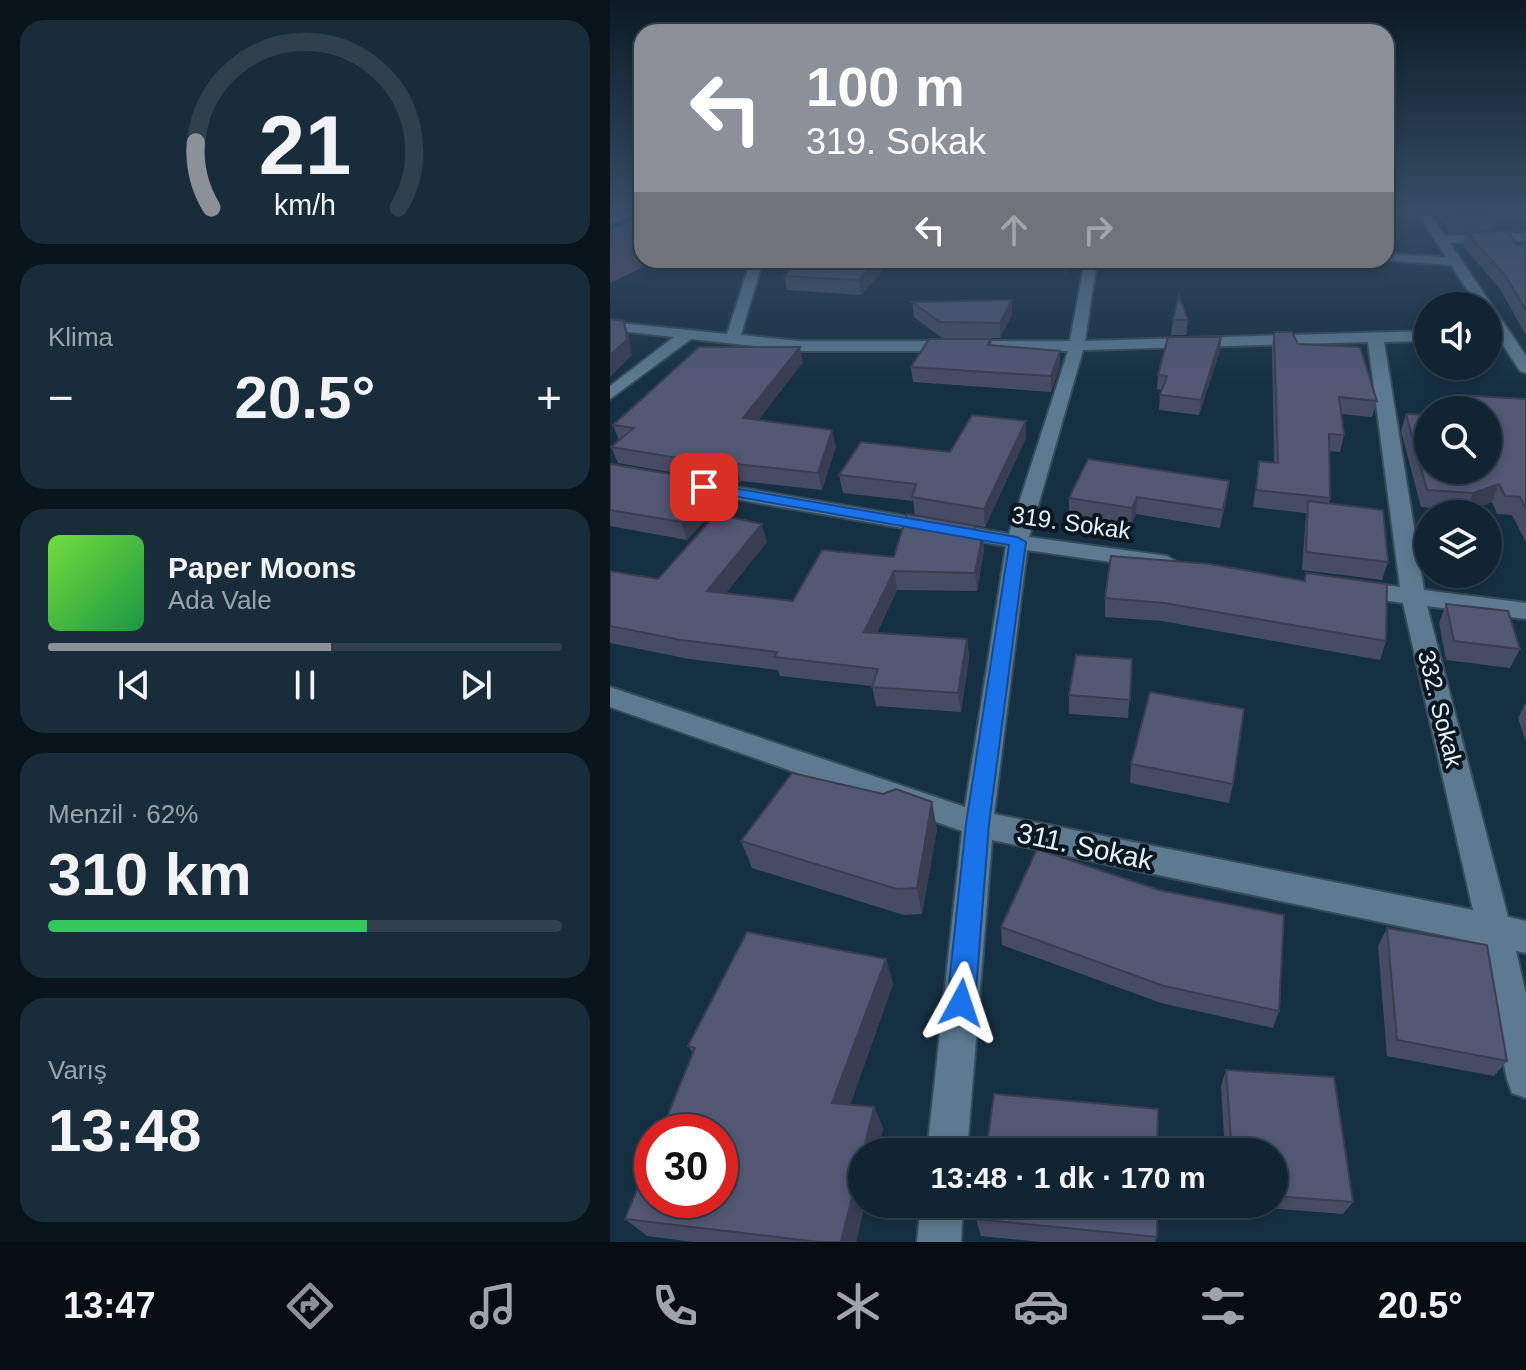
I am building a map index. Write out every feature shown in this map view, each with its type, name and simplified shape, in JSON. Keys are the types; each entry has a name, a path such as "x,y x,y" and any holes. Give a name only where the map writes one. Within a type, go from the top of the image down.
{"street":[{"path":"732,341 755,268"},
{"path":"948,1138 978,824 1017,542 1077,346 1090,268"},
{"path":"1460,268 1475,292"},
{"path":"610,326 799,346 1077,346 1414,336"},
{"path":"1502,334 1526,334"},
{"path":"610,394 687,335"},
{"name":"332. Sokak","path":"1375,336 1413,597 1495,932 1526,1079"},
{"path":"1502,341 1526,368"},
{"name":"319. Sokak","path":"673,482 1017,542 1191,566"},
{"path":"1334,586 1526,611"},
{"name":"311. Sokak","path":"610,697 978,824 1526,937"},
{"path":"939,1242 941,1218"}],"shaded area":[{"path":"610,268 641,268 610,283"}],"building":[{"path":"792,268 870,268 859,280 784,276"},
{"path":"1499,268 1526,268 1526,310"},
{"path":"1179,296 1188,320 1173,320"},
{"path":"1012,300 1000,323 940,322 912,302"},
{"path":"610,319 624,321 627,340 610,355"},
{"path":"1274,332 1292,332 1298,344 1360,347 1377,401 1339,397 1344,435 1329,434 1330,498 1256,490 1259,461 1278,463"},
{"path":"1168,337 1221,337 1201,400 1160,395 1167,376 1158,375"},
{"path":"929,339 991,339 988,345 1060,351 1051,376 911,367"},
{"path":"699,347 800,347 743,418 832,430 818,473 736,464 733,467 611,447 634,428 613,425"},
{"path":"1502,398 1526,399 1526,509 1520,497 1505,496 1499,484 1502,484"},
{"path":"1406,414 1414,414 1414,443"},
{"path":"972,415 1026,421 984,509 912,497 916,484 839,475 861,442 950,452"},
{"path":"1088,459 1229,481 1223,510 1137,497 1132,508 1069,498"},
{"path":"610,464 718,482 681,522 610,510"},
{"path":"1425,484 1499,484 1473,493 1427,490"},
{"path":"1308,501 1383,510 1388,562 1306,552"},
{"path":"716,514 762,524 707,591 793,601 822,550 894,557 907,514 976,526 973,532 983,532 975,573 894,571 864,632 967,639 958,693 872,687 878,669 774,657 777,652 681,640 610,626 610,571 658,579"},
{"path":"1111,556 1210,564 1305,581 1306,573 1387,584 1386,641 1164,603 1105,598"},
{"path":"1446,604 1508,611 1520,649 1454,641"},
{"path":"1076,655 1132,659 1130,700 1069,695"},
{"path":"1150,692 1244,709 1233,784 1131,764"},
{"path":"792,773 883,794 896,789 932,802 917,888 897,889 741,841"},
{"path":"1037,849 1159,890 1284,915 1279,1011 1164,986 1001,927"},
{"path":"1387,928 1487,945 1507,1061 1397,1040"},
{"path":"747,932 886,959 832,1103 874,1107 866,1138 848,1138 848,1214 841,1242 625,1219 634,1197 634,1218 738,1218 738,1114 668,1114 695,1048 688,1046"},
{"path":"1226,1070 1334,1077 1353,1202 1288,1197 1288,1138 1231,1138"},
{"path":"994,1094 1158,1109 1157,1138 988,1138"},
{"path":"1157,1218 1157,1237 976,1219"}],"route":[{"path":"704,487 1017,542 978,824 961,1003"}]}
